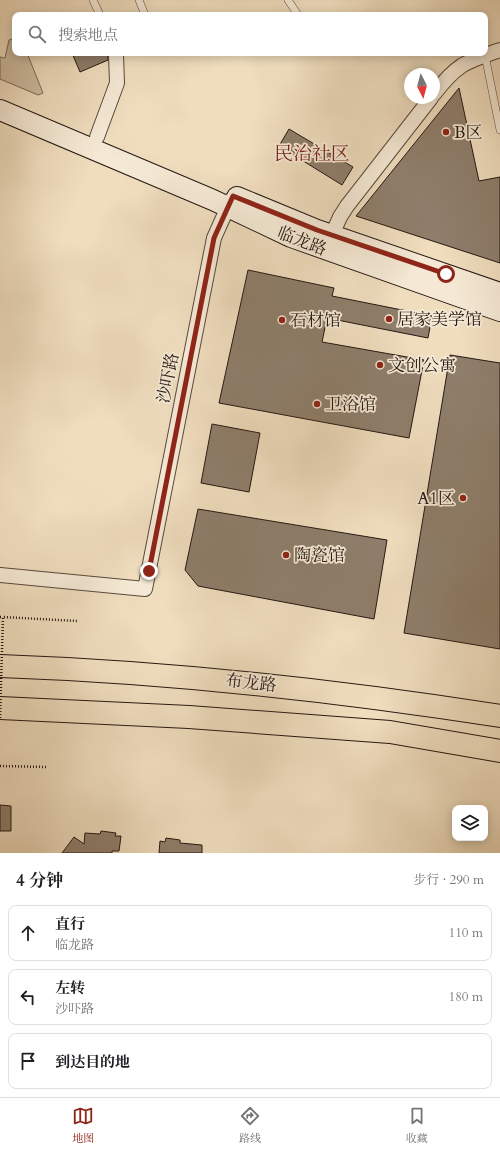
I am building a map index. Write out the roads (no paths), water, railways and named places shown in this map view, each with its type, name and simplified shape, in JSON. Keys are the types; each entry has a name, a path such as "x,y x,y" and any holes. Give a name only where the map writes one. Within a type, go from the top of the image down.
{"main road":[{"name":"临龙路","path":"0,96 97,137 230,201 298,240 500,311"},
{"name":"临龙路","path":"0,110 230,201 260,208 332,235 500,293"},
{"name":"布龙路","path":"0,666 88,669 191,677 394,700 500,716"},
{"path":"0,708 189,716 390,732 500,751"}],"street":[{"path":"488,54 500,50"},
{"path":"97,137 117,83 117,56"},
{"path":"440,86 449,74 457,68 472,59 482,56"},
{"path":"332,235 347,206 426,104"},
{"name":"沙吓路","path":"0,575 145,589 214,238 230,201"}],"lane":[{"path":"93,0 99,12"},
{"path":"139,0 145,12"},
{"path":"288,0 296,12"},
{"path":"485,56 500,130"}],"place":[{"name":"B区","path":"446,132"},
{"name":"居家美学馆","path":"389,319"},
{"name":"石材馆","path":"282,320"},
{"name":"文创公寓","path":"380,365"},
{"name":"卫浴馆","path":"317,404"},
{"name":"A1区","path":"463,498"},
{"name":"陶瓷馆","path":"286,555"}],"district":[{"name":"民治社区","path":"312,154"}]}
